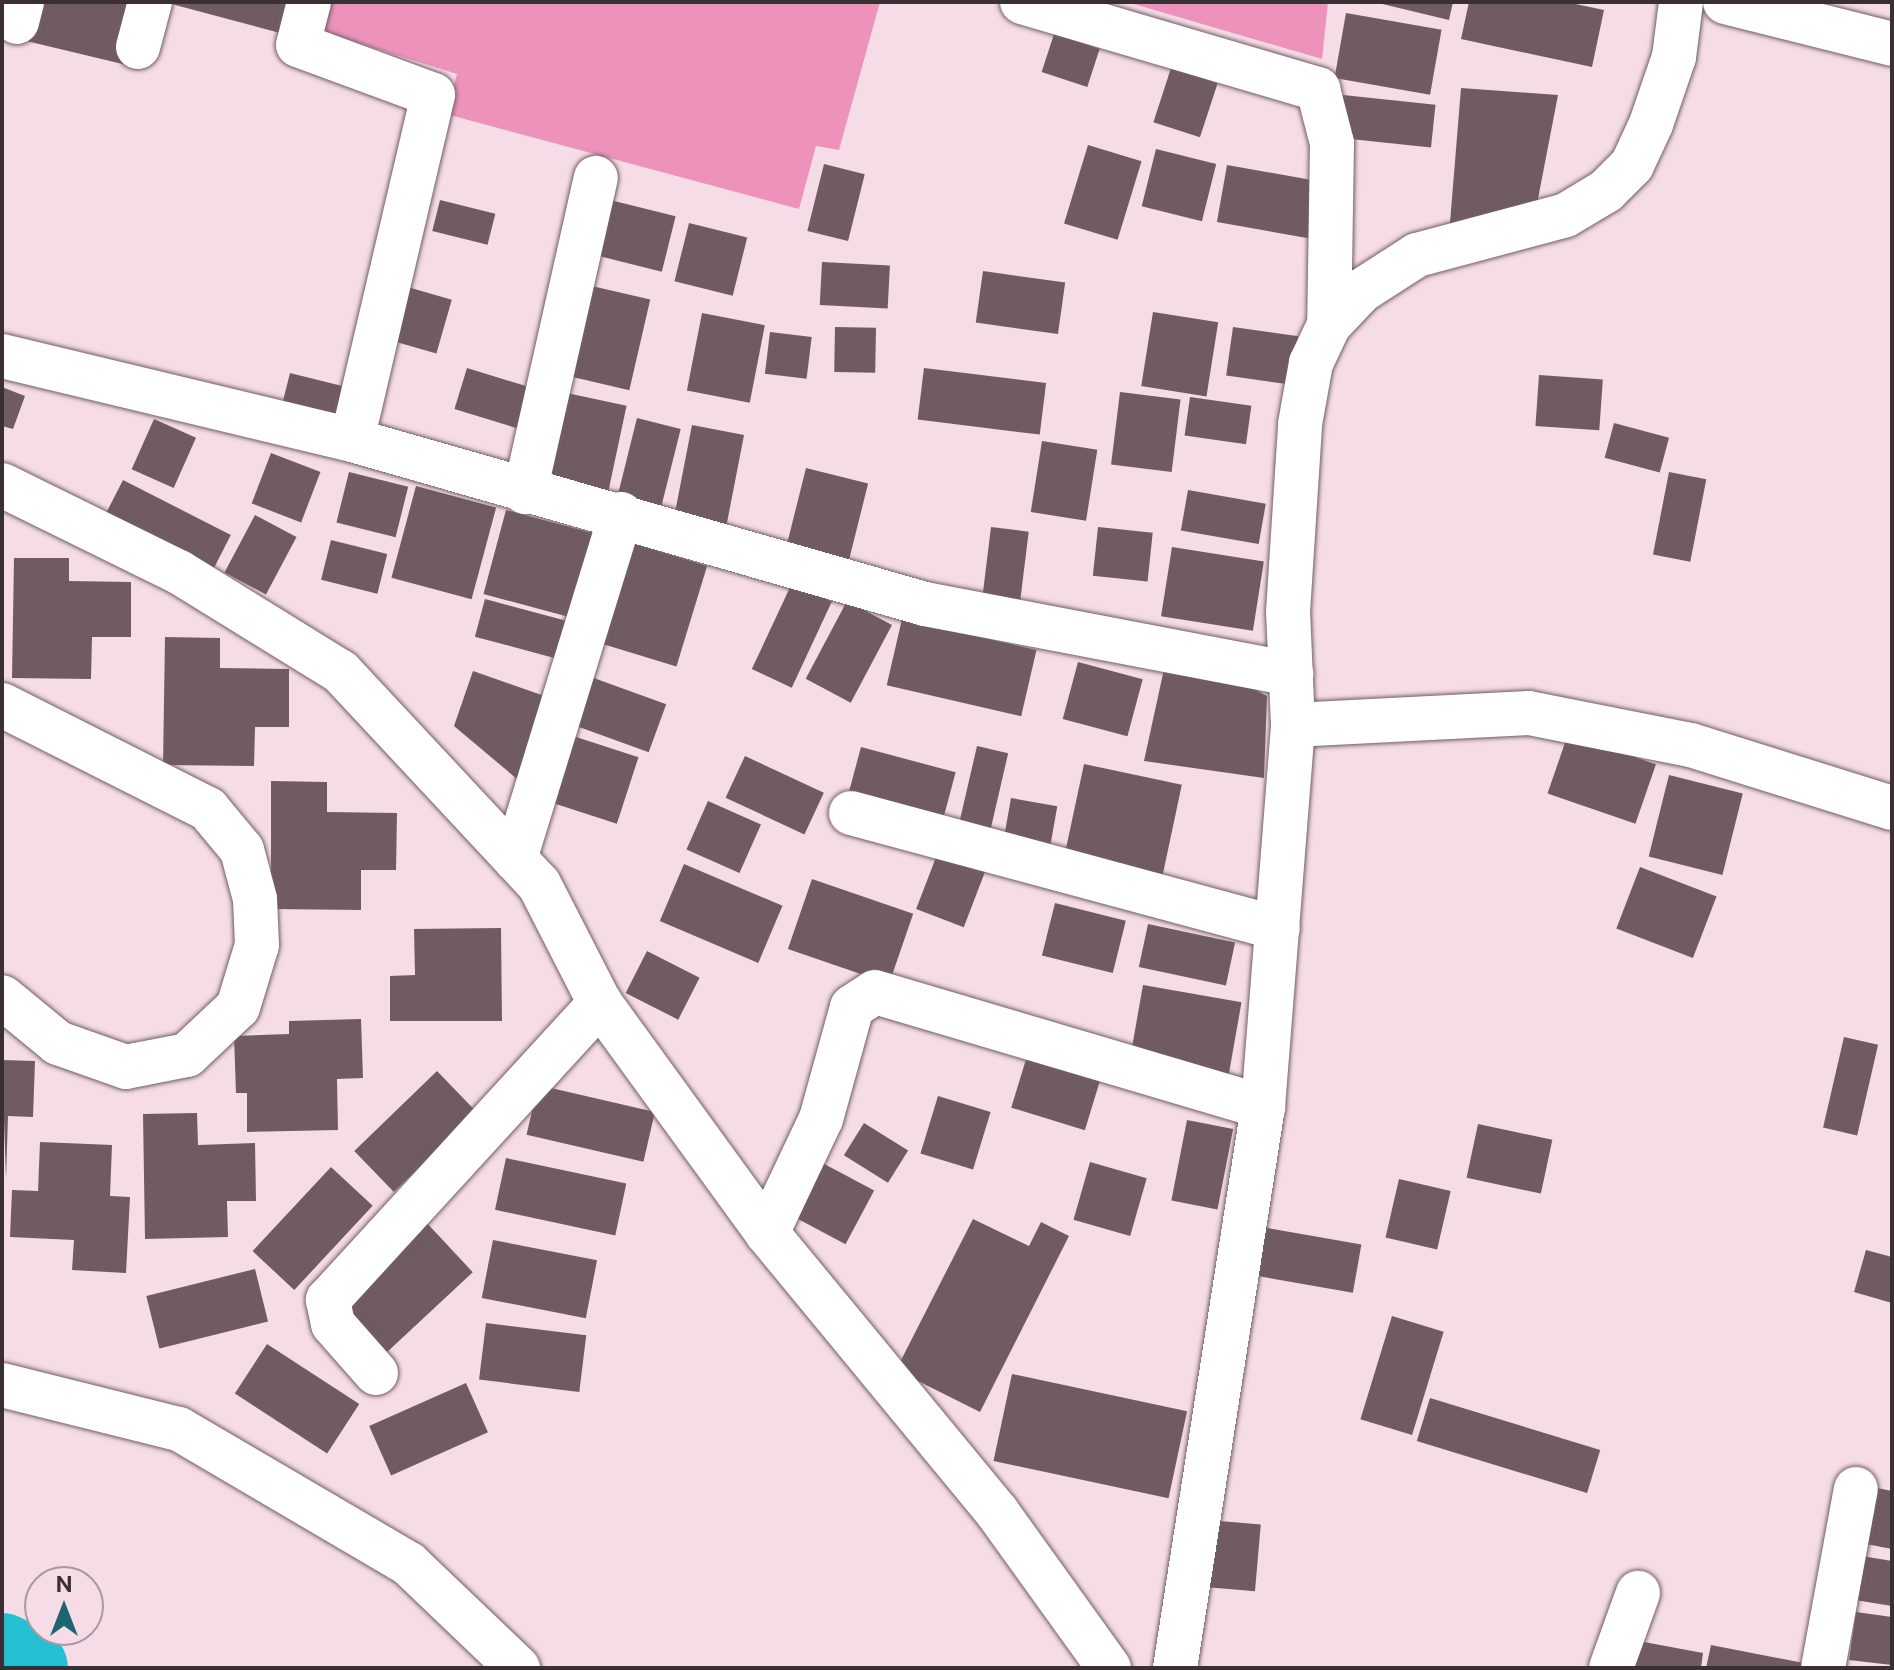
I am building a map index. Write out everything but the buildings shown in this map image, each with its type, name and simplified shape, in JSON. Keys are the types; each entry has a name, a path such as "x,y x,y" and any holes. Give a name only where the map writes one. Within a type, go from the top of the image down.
{"street":[{"path":"138,47 150,2"},
{"path":"309,2 298,45 433,95 352,440"},
{"path":"1022,2 1318,89 1332,143 1329,325"},
{"path":"1175,1668 1263,1107 1293,725 1288,612 1300,424 1311,363 1329,325 1361,291 1417,255 1566,215 1606,191 1632,165 1651,124 1674,57 1681,2"},
{"path":"1725,2 1892,44"},
{"path":"525,492 596,178"},
{"path":"2,356 352,440 525,492 621,514 925,604 1291,674"},
{"path":"2,485 179,572 341,672 539,884 600,1003 767,1233 997,1512 1094,1661"},
{"path":"515,859 621,514"},
{"path":"2,705 208,809 242,850 255,899 257,945 238,1007 187,1055 126,1067 58,1043 2,997"},
{"path":"1293,725 1529,713 1691,745 1892,808"},
{"path":"851,813 1278,928"},
{"path":"767,1233 821,1119 852,1007 875,992 1263,1107"},
{"path":"376,1373 333,1324 328,1300 600,1003"},
{"path":"2,1385 179,1429 409,1564 518,1668"},
{"path":"1823,1668 1856,1489"},
{"path":"1611,1668 1638,1593"}],"shaded area":[{"path":"324,2 880,2 839,150 816,146 799,209 446,114 457,74 316,30"},
{"path":"1127,2 1328,2 1322,59"}],"waterway":[{"path":"2,1655 26,1668"}]}
